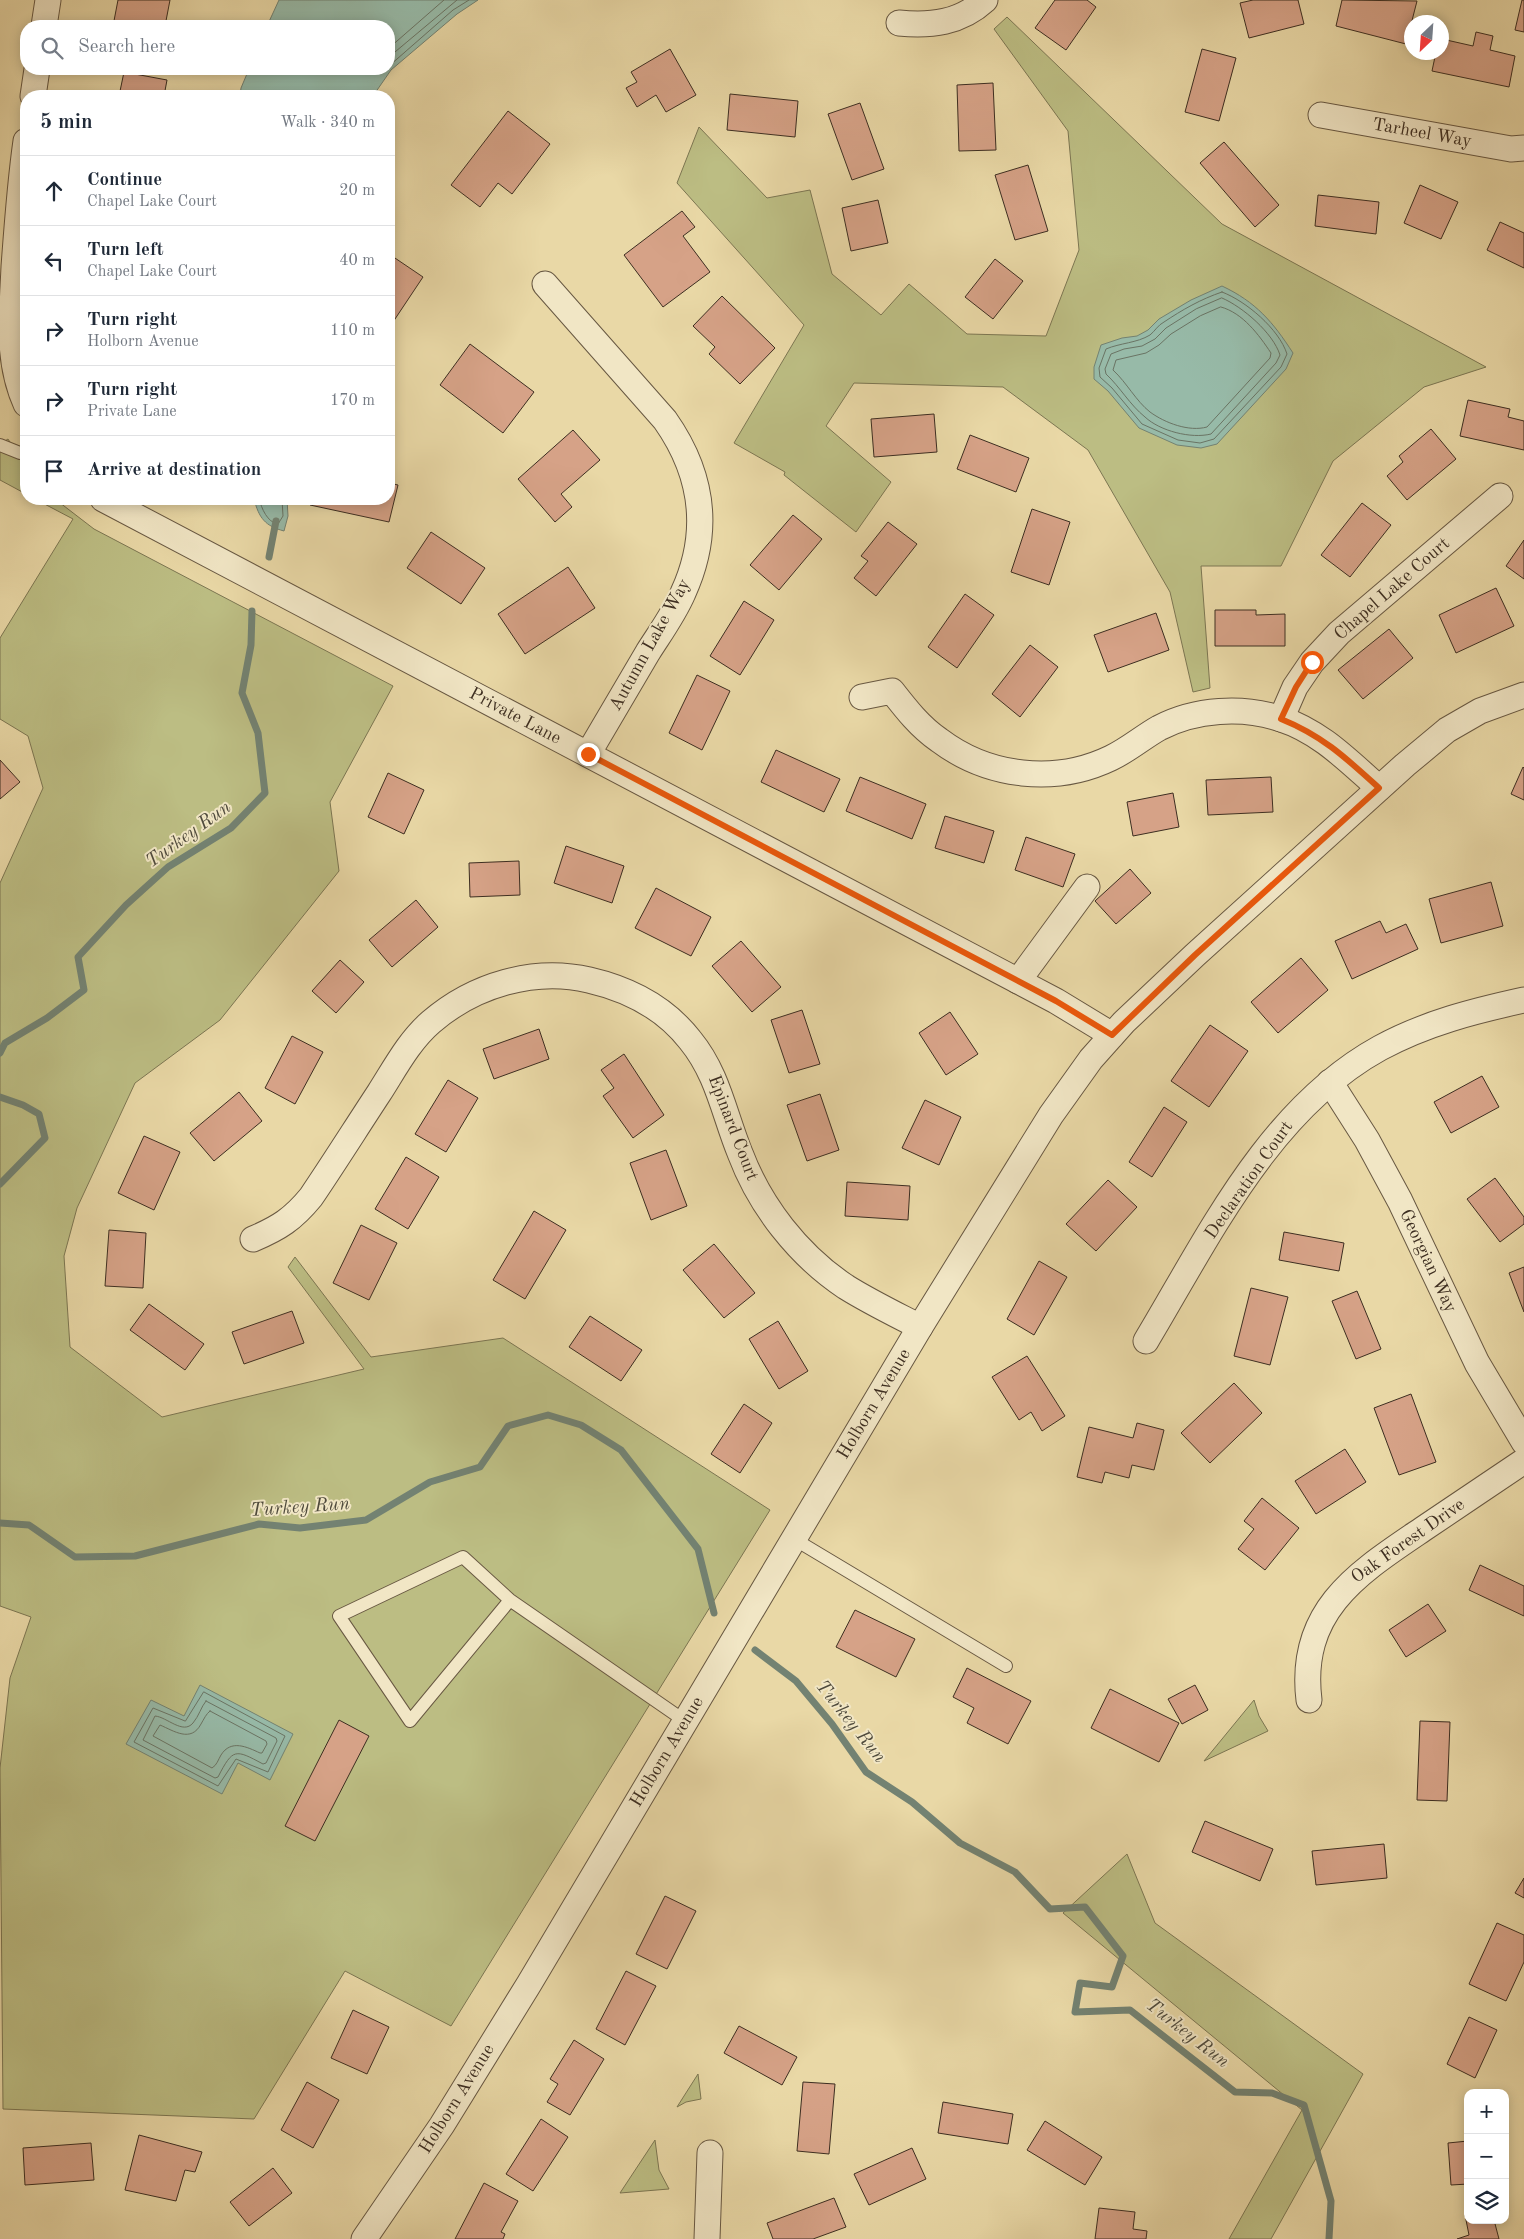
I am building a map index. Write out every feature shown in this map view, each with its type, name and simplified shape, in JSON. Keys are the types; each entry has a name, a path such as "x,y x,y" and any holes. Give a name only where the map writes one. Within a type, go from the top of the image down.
{"street":[{"path":"45,20 48,0"},
{"path":"899,23 922,26 946,22 962,16 985,0"},
{"path":"34,90 36,75"},
{"name":"Tarheel Way","path":"1320,115 1511,149 1524,148"},
{"path":"20,192 16,226 10,336 20,384"},
{"name":"Autumn Lake Way","path":"545,284 665,420 682,443 693,473 699,503 700,533 694,565 683,594 588,754"},
{"name":"Chapel Lake Court","path":"1281,719 1296,687 1312,662 1339,633 1500,496"},
{"name":"Private Lane","path":"114,505 1056,1001 1112,1035"},
{"path":"862,697 892,691 910,715 939,740 966,757 994,768 1022,774 1051,774 1082,769 1111,758 1160,728 1186,717 1213,712 1242,712 1281,719 1305,728 1330,744 1379,788"},
{"name":"Holborn Avenue","path":"364,2239 442,2125 534,1976 920,1327 1051,1115 1091,1059 1112,1035 1195,955 1379,788 1447,730 1480,711 1524,695"},
{"path":"1018,981 1086,887"},
{"name":"Epinard Court","path":"253,1239 278,1228 298,1213 311,1198 410,1045 431,1022 457,1003 484,989 507,982 545,976 579,978 610,985 641,999 668,1018 690,1039 708,1065 717,1083 746,1168 762,1199 784,1231 814,1262 845,1286 920,1327"},
{"name":"Declaration Court","path":"1146,1341 1223,1214 1271,1142 1302,1106 1330,1082 1380,1048 1423,1028 1466,1013 1524,1000"},
{"name":"Georgian Way","path":"1330,1082 1367,1140 1400,1201 1477,1363 1524,1442"},
{"name":"Oak Forest Drive","path":"1309,1700 1308,1661 1315,1634 1327,1609 1346,1586 1380,1558 1524,1461"},
{"path":"707,2239 710,2153"}],"lane":[{"path":"0,445 20,453"},
{"path":"794,1539 1006,1666"},
{"path":"510,1600 410,1721 339,1616 463,1557 510,1600 686,1721"}],"green space":[{"path":"1007,17 1222,224 1486,367 1424,387 1333,461 1281,566 1201,566 1210,688 1193,692 1170,592 1088,450 1003,387 854,383 826,426 891,482 856,532 784,475 785,472 734,443 804,325 677,183 699,127 767,198 810,190 832,274 881,315 909,284 967,334 1046,336 1079,250 1068,131 994,29"},
{"path":"8,439 20,458 20,491 0,480 0,444"},
{"path":"46,505 63,505 94,529 393,686 330,802 339,871 220,1020 135,1083 77,1208 64,1256 70,1347 162,1417 364,1369 288,1267 295,1257 371,1357 503,1338 770,1510 451,2026 345,1971 254,2119 3,2109 0,1768 10,1678 31,1617 0,1606 0,883 43,788 28,736 0,719 0,638 73,519"},
{"path":"1254,1700 1259,1716 1268,1731 1204,1761"},
{"path":"1127,1854 1155,1923 1363,2074 1271,2239 1229,2239 1302,2110 1063,1913"},
{"path":"698,2074 701,2099 686,2102 677,2107"},
{"path":"655,2140 659,2170 669,2189 620,2193"}],"water":[{"path":"279,0 478,0 457,14 395,67 395,20 270,20"},
{"path":"246,75 388,75 377,90 241,90"},
{"path":"1222,286 1245,299 1263,314 1293,353 1286,369 1217,444 1201,448 1177,445 1139,428 1108,391 1094,379 1094,367 1101,345 1122,338 1137,336 1148,330 1159,319 1191,300"},
{"path":"256,505 287,505 288,516 284,531 267,524"},
{"path":"200,1685 293,1734 270,1780 238,1763 222,1794 126,1744 151,1700 184,1716"}],"building":[{"path":"118,0 170,0 166,20 114,20"},
{"path":"1055,0 1087,0 1096,7 1066,50 1035,28"},
{"path":"1253,0 1298,0 1304,24 1249,38 1240,3"},
{"path":"1342,0 1417,1 1413,15 1404,15 1404,43 1336,26"},
{"path":"1522,0 1524,0 1524,32 1515,30"},
{"path":"1476,32 1493,36 1490,50 1515,56 1509,87 1432,71 1434,60 1449,60 1449,41 1473,46"},
{"path":"670,49 696,95 666,112 656,95 637,107 626,88 637,82 631,72"},
{"path":"1202,49 1236,58 1219,121 1185,112"},
{"path":"123,75 140,75 167,80 165,90 120,90"},
{"path":"993,83 996,150 959,151 957,85"},
{"path":"730,94 798,101 795,137 727,130"},
{"path":"860,103 884,169 852,180 828,114"},
{"path":"508,111 550,144 512,194 498,183 480,207 451,185"},
{"path":"1224,142 1279,205 1255,227 1200,163"},
{"path":"1028,165 1048,231 1015,240 995,175"},
{"path":"1420,185 1458,202 1441,239 1404,223"},
{"path":"1318,195 1379,202 1376,234 1315,226"},
{"path":"878,200 888,243 851,251 842,208"},
{"path":"682,211 695,227 683,236 710,272 663,307 624,255"},
{"path":"1500,222 1524,233 1524,268 1487,250"},
{"path":"395,258 423,277 395,319"},
{"path":"995,259 1023,281 993,319 965,297"},
{"path":"722,296 775,348 740,384 709,354 715,347 693,326"},
{"path":"470,344 534,392 503,433 440,385"},
{"path":"1468,400 1510,409 1508,417 1524,421 1524,450 1460,436"},
{"path":"934,414 937,452 874,457 871,419"},
{"path":"1431,429 1456,459 1407,500 1387,476 1403,462 1399,456"},
{"path":"573,430 600,460 561,494 572,507 555,522 518,479"},
{"path":"970,435 1029,458 1016,492 957,469"},
{"path":"395,484 398,485 395,497"},
{"path":"1362,503 1391,525 1350,577 1321,555"},
{"path":"310,505 393,505 389,522"},
{"path":"1032,509 1070,522 1049,585 1011,572"},
{"path":"793,515 822,539 779,590 750,565"},
{"path":"888,522 917,544 876,596 854,578 868,561 861,556"},
{"path":"431,532 485,568 461,604 407,568"},
{"path":"1524,540 1524,579 1506,566"},
{"path":"568,567 595,608 525,654 498,614"},
{"path":"1496,588 1514,626 1456,653 1439,615"},
{"path":"965,594 994,615 957,668 928,647"},
{"path":"744,601 774,620 740,675 710,656"},
{"path":"1215,610 1256,610 1256,615 1285,614 1285,646 1215,646"},
{"path":"1156,613 1169,650 1108,672 1094,635"},
{"path":"1389,629 1413,658 1363,699 1338,670"},
{"path":"1030,645 1058,667 1020,717 992,694"},
{"path":"697,675 730,691 702,750 669,733"},
{"path":"776,750 840,779 824,812 761,782"},
{"path":"0,760 20,782 0,799"},
{"path":"1524,768 1524,800 1511,794"},
{"path":"388,773 424,790 404,834 368,817"},
{"path":"860,777 926,804 912,839 846,811"},
{"path":"1271,777 1273,812 1208,815 1206,780"},
{"path":"1173,793 1179,827 1133,836 1127,802"},
{"path":"945,816 994,831 984,863 935,848"},
{"path":"1026,837 1075,854 1063,887 1015,870"},
{"path":"566,846 624,866 612,903 554,883"},
{"path":"519,861 520,895 470,897 469,863"},
{"path":"1130,869 1151,893 1116,924 1095,901"},
{"path":"1491,882 1503,926 1441,943 1429,899"},
{"path":"656,888 711,917 691,956 635,928"},
{"path":"416,900 438,927 392,967 369,940"},
{"path":"1380,921 1386,933 1406,924 1418,949 1352,979 1335,941"},
{"path":"741,941 781,987 752,1012 712,966"},
{"path":"1301,958 1328,990 1278,1033 1251,1002"},
{"path":"340,960 364,982 336,1013 312,991"},
{"path":"802,1010 820,1064 789,1073 771,1020"},
{"path":"950,1012 978,1054 946,1075 919,1033"},
{"path":"1210,1025 1248,1051 1209,1107 1171,1081"},
{"path":"539,1029 549,1059 494,1079 483,1049"},
{"path":"292,1036 323,1052 295,1104 265,1088"},
{"path":"624,1054 664,1115 633,1138 603,1096 614,1088 601,1070"},
{"path":"1482,1076 1499,1107 1451,1133 1434,1102"},
{"path":"448,1080 478,1098 446,1152 415,1134"},
{"path":"239,1092 262,1121 214,1161 190,1133"},
{"path":"820,1094 839,1150 807,1161 787,1105"},
{"path":"925,1100 961,1117 939,1165 902,1148"},
{"path":"1164,1107 1187,1122 1152,1177 1129,1162"},
{"path":"144,1136 180,1152 154,1210 118,1193"},
{"path":"666,1150 687,1206 651,1220 630,1163"},
{"path":"406,1157 439,1177 408,1229 375,1209"},
{"path":"1495,1178 1524,1217 1524,1224 1500,1242 1467,1199"},
{"path":"1108,1180 1137,1207 1096,1251 1066,1224"},
{"path":"847,1182 910,1186 908,1220 845,1216"},
{"path":"534,1211 566,1230 525,1299 493,1280"},
{"path":"361,1225 397,1243 369,1300 333,1283"},
{"path":"109,1230 146,1233 143,1288 105,1286"},
{"path":"1284,1232 1344,1243 1339,1271 1279,1260"},
{"path":"714,1244 755,1293 724,1318 683,1270"},
{"path":"1039,1261 1067,1277 1034,1335 1007,1319"},
{"path":"1524,1267 1524,1312 1509,1273"},
{"path":"1251,1288 1288,1297 1270,1365 1234,1356"},
{"path":"1357,1291 1381,1349 1356,1359 1332,1301"},
{"path":"149,1304 204,1344 185,1370 130,1330"},
{"path":"292,1311 304,1343 244,1364 232,1332"},
{"path":"590,1316 642,1350 621,1381 569,1347"},
{"path":"778,1321 808,1371 779,1389 749,1339"},
{"path":"1027,1356 1065,1416 1042,1431 1031,1412 1019,1420 992,1377"},
{"path":"1234,1383 1262,1413 1210,1463 1181,1433"},
{"path":"1411,1394 1436,1462 1399,1475 1374,1408"},
{"path":"744,1404 772,1423 740,1473 711,1454"},
{"path":"1137,1423 1164,1430 1154,1470 1132,1465 1129,1478 1105,1472 1102,1483 1077,1477 1089,1427 1133,1438"},
{"path":"1345,1449 1366,1482 1316,1514 1295,1481"},
{"path":"1262,1498 1299,1528 1265,1570 1238,1549 1254,1529 1244,1521"},
{"path":"1480,1565 1524,1586 1524,1616 1469,1590"},
{"path":"1428,1604 1446,1631 1406,1657 1389,1630"},
{"path":"855,1610 915,1639 896,1677 836,1647"},
{"path":"967,1668 1031,1701 1008,1744 967,1723 974,1708 953,1697"},
{"path":"1195,1685 1208,1710 1182,1724 1168,1699"},
{"path":"1110,1689 1179,1723 1159,1762 1091,1728"},
{"path":"339,1720 369,1736 315,1841 285,1826"},
{"path":"1420,1721 1450,1722 1447,1801 1417,1800"},
{"path":"1205,1821 1273,1849 1260,1881 1192,1852"},
{"path":"1384,1844 1387,1878 1316,1885 1312,1851"},
{"path":"1524,1878 1524,1898 1515,1893"},
{"path":"665,1896 696,1911 667,1969 636,1954"},
{"path":"1497,1923 1524,1935 1524,1962 1506,2001 1469,1984"},
{"path":"626,1971 656,1986 625,2045 596,2029"},
{"path":"353,2010 389,2027 367,2074 331,2058"},
{"path":"1469,2017 1497,2030 1475,2078 1447,2064"},
{"path":"739,2026 797,2057 782,2085 724,2053"},
{"path":"574,2040 604,2059 570,2115 547,2102 558,2084 550,2079"},
{"path":"307,2082 339,2100 313,2148 281,2130"},
{"path":"803,2082 835,2084 829,2154 797,2151"},
{"path":"943,2102 1013,2114 1008,2144 938,2133"},
{"path":"541,2119 568,2137 533,2191 506,2174"},
{"path":"1045,2121 1102,2157 1085,2185 1027,2150"},
{"path":"139,2135 202,2152 195,2172 185,2170 176,2201 125,2190"},
{"path":"1464,2141 1464,2184 1451,2185 1448,2143"},
{"path":"91,2143 94,2180 25,2185 23,2148"},
{"path":"912,2148 926,2179 869,2205 854,2174"},
{"path":"273,2168 292,2193 249,2226 230,2202"},
{"path":"484,2183 518,2201 501,2232 505,2234 503,2239 455,2239"},
{"path":"834,2198 846,2227 813,2239 773,2239 767,2223"},
{"path":"1099,2208 1135,2212 1133,2229 1147,2231 1146,2239 1095,2239"},
{"path":"1467,2224 1495,2224 1499,2239 1457,2239 1469,2235"}],"waterway":[{"name":"Turkey Run","path":"269,557 276,521"},
{"name":"Turkey Run","path":"0,1053 5,1043 47,1018 84,990 78,957 126,905 168,867 231,828 265,793 258,733 242,693 251,645 252,611"},
{"name":"Turkey Run","path":"0,1097 23,1105 39,1114 45,1138 0,1184"},
{"name":"Turkey Run","path":"0,1523 29,1525 75,1557 135,1556 259,1524 300,1528 366,1520 430,1482 480,1467 508,1426 548,1415 581,1425 621,1450 698,1549 714,1613"},
{"name":"Turkey Run","path":"755,1650 796,1681 832,1724 866,1772 912,1802 960,1843 1015,1872 1050,1909 1085,1907 1123,1956 1112,1987 1080,1983 1075,2012 1130,2010 1235,2092 1272,2093 1304,2105 1331,2201 1329,2239"}],"route":[{"path":"588,754 1056,1001 1112,1035 1195,955 1379,788 1330,744 1305,728 1281,719 1296,687 1312,662"}]}
